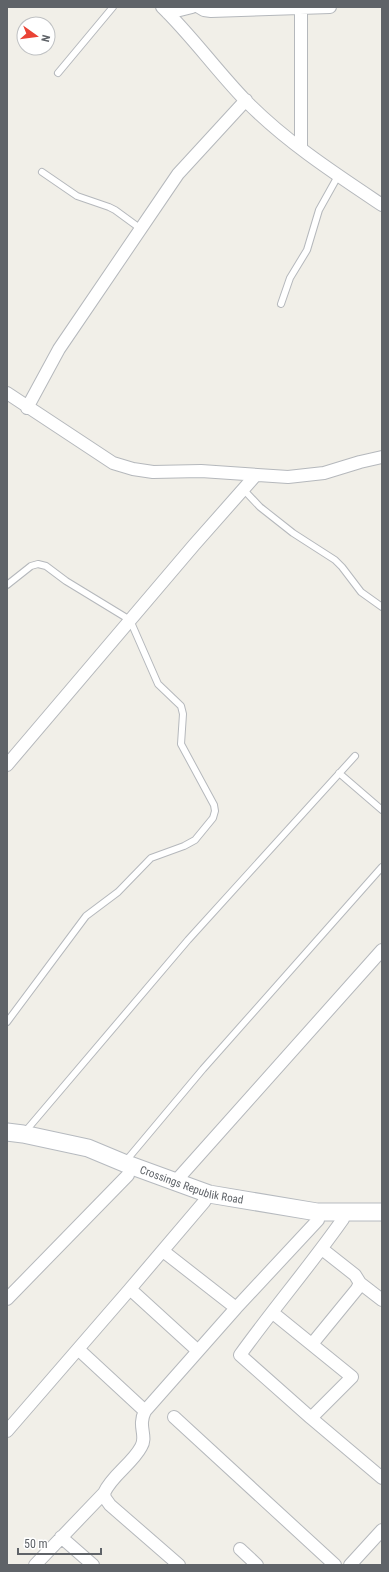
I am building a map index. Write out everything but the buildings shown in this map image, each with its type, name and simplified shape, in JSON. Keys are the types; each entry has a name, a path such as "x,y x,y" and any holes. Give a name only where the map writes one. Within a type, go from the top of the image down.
{"street":[{"path":"165,10 192,7"},
{"path":"199,7 211,11 330,7"},
{"path":"301,7 301,148"},
{"path":"165,10 246,100 301,148 338,176 382,205"},
{"path":"28,408 59,349 178,174 246,100"},
{"path":"7,393 113,463 133,469 153,472 201,471 255,476 288,477 324,473 382,457"},
{"path":"7,765 11,753 130,620 255,476"},
{"path":"175,1182 382,950"},
{"name":"Crossings Republik Road","path":"15,1133 88,1148 126,1169 175,1182 207,1198 317,1212 382,1212"},
{"path":"7,1141 79,1155 126,1169 246,1211 318,1220 343,1219 382,1221"},
{"path":"7,1300 126,1169"},
{"path":"7,1431 207,1198"},
{"path":"343,1219 322,1249 240,1355 382,1478"},
{"path":"35,1565 104,1493 143,1445 144,1440 141,1424 145,1411 236,1308 318,1220"},
{"path":"322,1249 355,1275 360,1283 382,1300"},
{"path":"163,1251 236,1308"},
{"path":"312,1344 357,1289 360,1283"},
{"path":"130,1289 198,1352"},
{"path":"273,1313 352,1377 311,1418"},
{"path":"78,1349 145,1411"},
{"path":"174,1417 334,1565"},
{"path":"104,1493 105,1498 110,1505 179,1565"},
{"path":"350,1565 382,1530"},
{"path":"61,1538 93,1565"},
{"path":"240,1549 257,1565"}],"lane":[{"path":"58,73 113,7"},
{"path":"42,172 77,196 115,210 141,229"},
{"path":"281,304 290,278 307,250 319,210 338,176"},
{"path":"243,489 260,507 292,533 335,560 361,592 382,607"},
{"path":"7,585 31,566 38,564 46,566 66,581 130,620 158,684 181,706 183,714 181,744 214,805 215,811 213,818 195,840 151,858 118,892 86,916 7,1022"},
{"path":"15,1133 354,756"},
{"path":"339,773 382,810"},
{"path":"126,1169 203,1069 382,867"}]}
